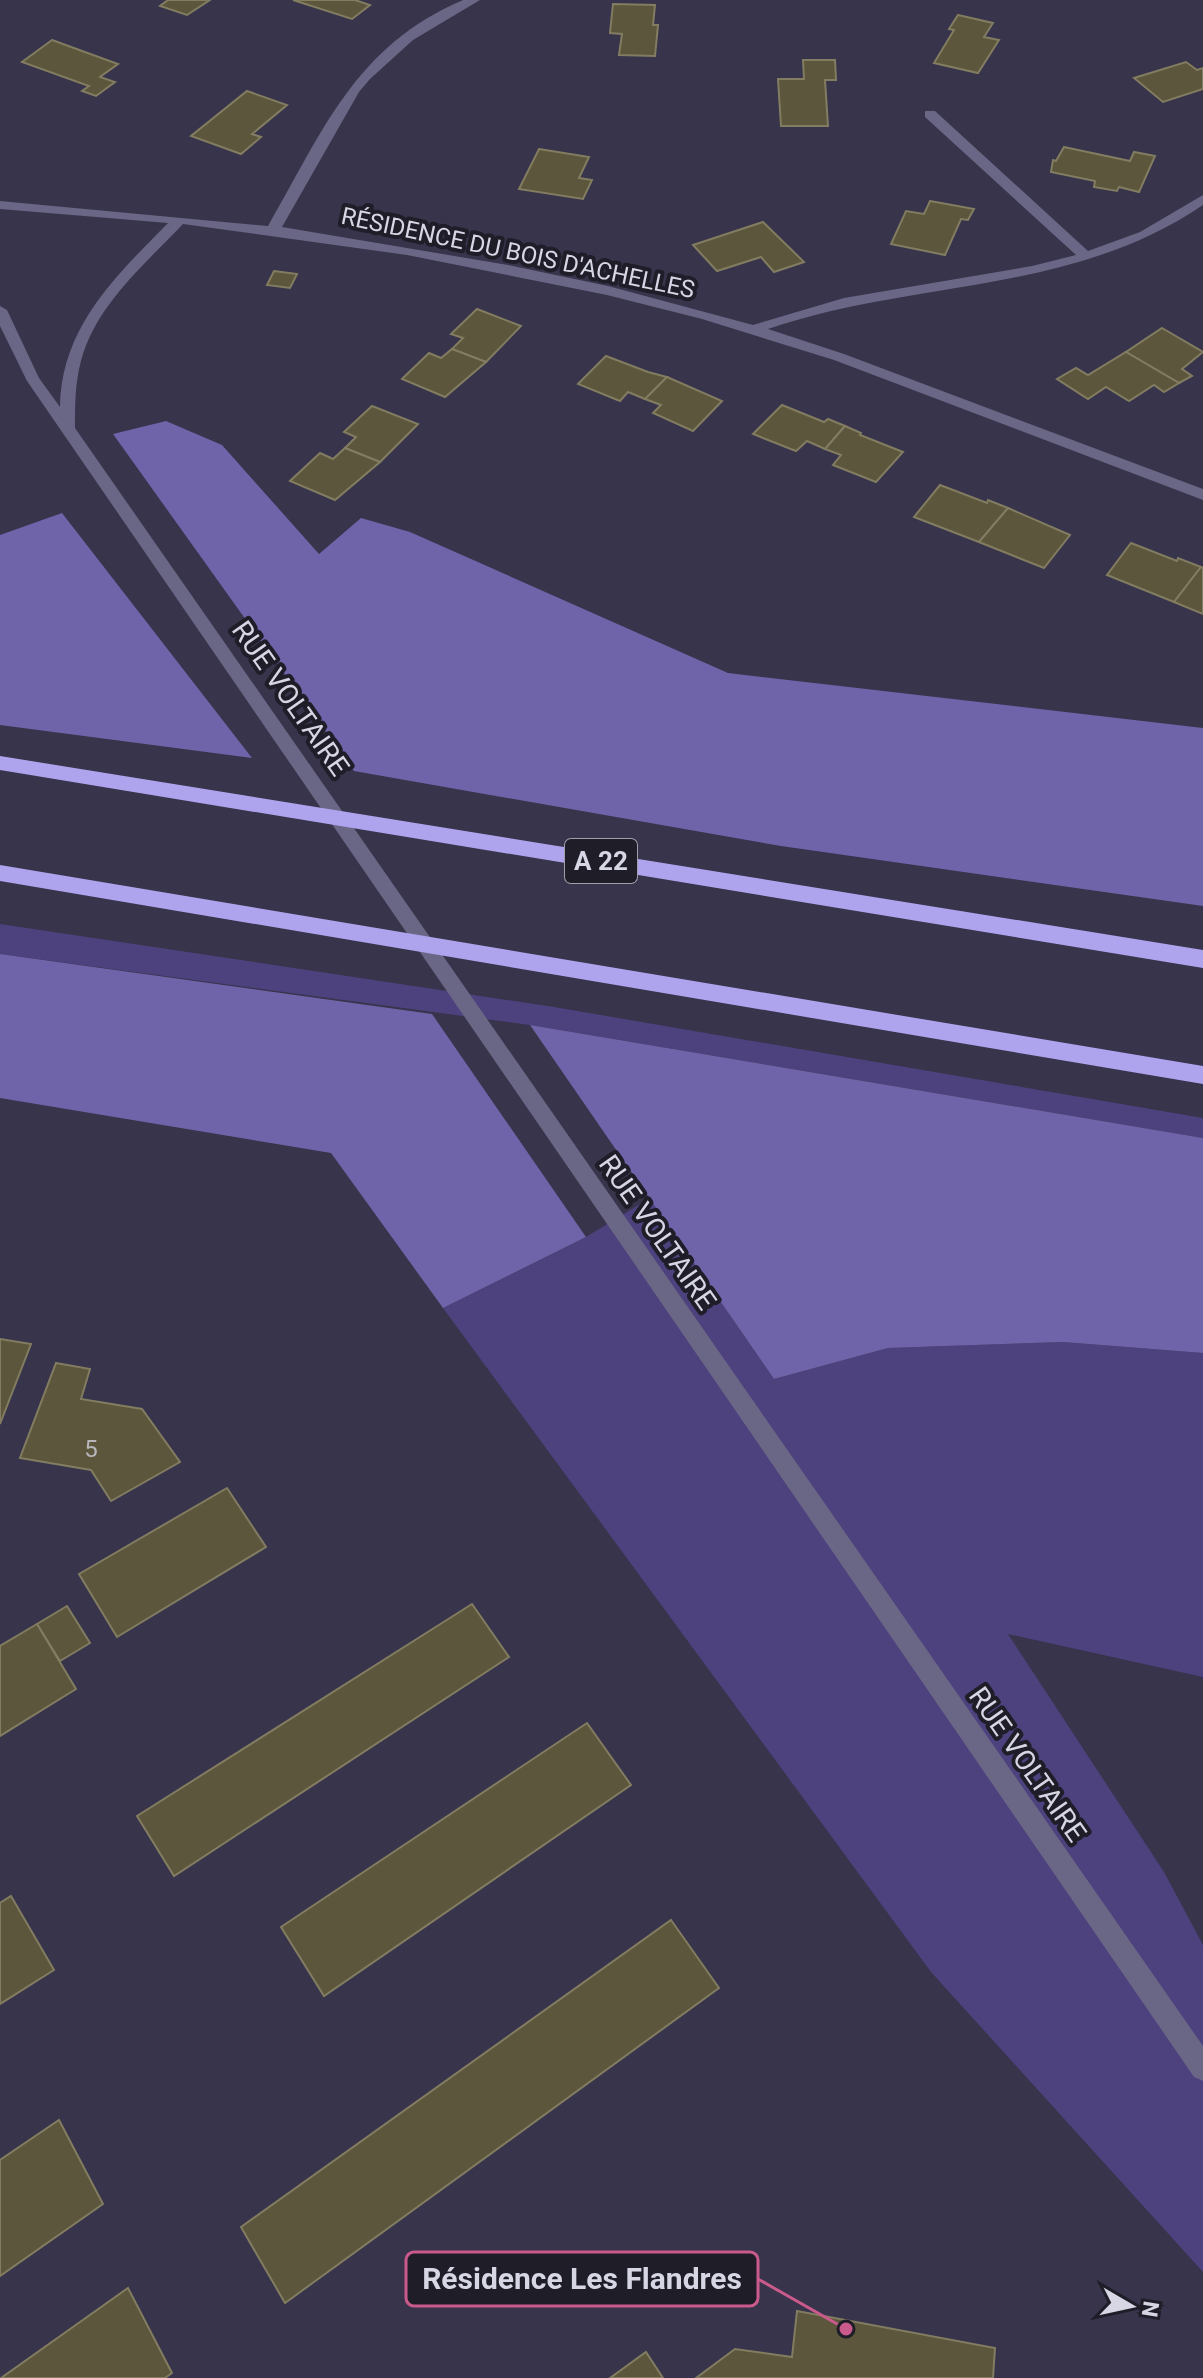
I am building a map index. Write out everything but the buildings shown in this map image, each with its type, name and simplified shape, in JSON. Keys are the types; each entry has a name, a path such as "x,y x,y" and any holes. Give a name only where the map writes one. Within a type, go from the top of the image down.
{"highway":[{"name":"A 22","path":"0,763 1203,959"},
{"path":"0,873 1203,1075"}],"street":[{"path":"273,230 353,90 367,72 398,45 465,1"},
{"path":"930,114 1086,257"},
{"path":"752,330 807,309 1086,257 1150,232 1203,199"},
{"name":"RÉSIDENCE DU BOIS D'ACHELLES","path":"0,205 273,230 547,278 810,347 1203,495"},
{"path":"67,428 67,381 72,357 87,323 99,305 179,220"},
{"name":"RUE VOLTAIRE","path":"0,310 24,364 67,428 1203,2068"}],"shaded area":[{"path":"166,421 222,445 319,554 361,518 410,532 728,673 1203,728 1203,906 781,846 354,771 113,434"},
{"path":"62,513 252,758 0,725 0,535"},
{"path":"0,924 554,1007 1203,1118 1203,1138 530,1025 0,954"},
{"path":"0,954 432,1014 586,1237 443,1308 331,1153 0,1098"},
{"path":"530,1025 1203,1138 1203,1353 1063,1342 888,1348 774,1379"},
{"path":"650,1198 774,1379 888,1348 1063,1342 1203,1353 1203,1677 1008,1634 1164,1872 1203,1945 1203,2272 931,1972 443,1308 586,1237"}],"place":[{"name":"Résidence Les Flandres","path":"846,2329"}]}
